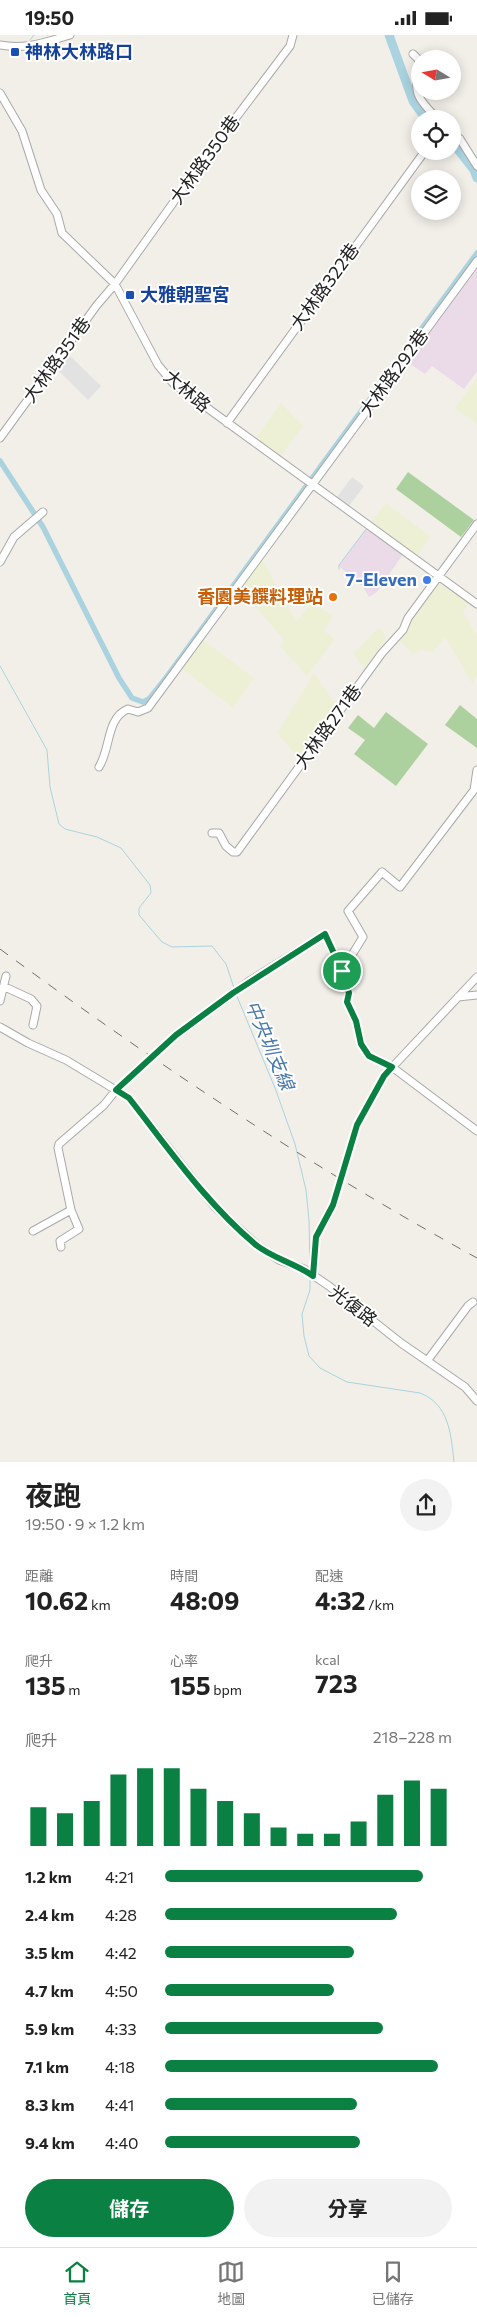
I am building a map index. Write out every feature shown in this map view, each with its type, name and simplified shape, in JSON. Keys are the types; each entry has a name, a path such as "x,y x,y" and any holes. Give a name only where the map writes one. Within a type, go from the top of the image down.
{"street":[{"path":"0,45 21,47 40,45 70,35"},
{"name":"大林路350巷","path":"115,284 198,168 290,46 294,35"},
{"name":"大林路","path":"0,93 22,131 41,190 57,214 62,233 115,284 160,367 173,383 477,604"},
{"path":"461,141 477,166"},
{"name":"大林路322巷","path":"227,423 418,160"},
{"name":"大林路292巷","path":"99,767 105,758 114,720 120,712 128,709 138,712 148,709 477,261"},
{"name":"大林路351巷","path":"0,438 97,305 115,284"},
{"path":"0,562 14,537 29,522 43,512"},
{"path":"439,575 477,524"},
{"name":"大林路271巷","path":"212,833 219,833 226,845 233,852 237,852 382,653 403,630 408,618 439,575"},
{"path":"342,971 363,937 348,911 382,872 400,887 474,790 477,770"},
{"path":"61,1247 60,1241 79,1229 71,1210 58,1148 59,1144 104,1105 116,1090 176,1035 235,991 325,934 342,971 349,993 347,1002 356,1021 361,1044 369,1056 392,1067 477,1131"},
{"path":"0,1001 5,987 6,976"},
{"path":"313,1276 316,1237 333,1205 357,1125 384,1076 477,977"},
{"path":"5,987 31,999 37,1006 33,1025"},
{"path":"458,997 477,995"},
{"name":"光復路","path":"0,1027 28,1043 66,1060 129,1098 215,1207 258,1246 279,1260 304,1269 400,1343 465,1387 477,1401"},
{"path":"33,1231 71,1210"},
{"path":"427,1361 468,1306 473,1303"}],"shaded area":[{"path":"477,263 477,371 464,389 432,366 425,374 406,361"},
{"path":"67,353 101,386 88,400 57,369"},
{"path":"352,477 364,486 349,506 337,497"},
{"path":"367,528 403,554 377,592 369,597 363,587 339,566"}],"green space":[{"path":"477,378 477,424 455,408"},
{"path":"281,403 303,426 281,456 256,438"},
{"path":"408,472 474,520 461,537 396,489"},
{"path":"386,503 430,536 417,557 371,522"},
{"path":"261,558 297,622 312,601 316,606 333,615 324,631 335,639 307,676 280,646 284,640 238,587"},
{"path":"436,581 469,603 463,612 477,636 477,676 472,683 445,637 433,652 421,650 414,655 397,638"},
{"path":"379,627 387,638 364,668 353,654"},
{"path":"203,640 254,678 233,708 181,668"},
{"path":"314,673 337,706 299,759 277,733"},
{"path":"460,705 477,719 477,748 445,725"},
{"path":"386,712 428,744 396,786 354,754 365,740 348,728 358,715 374,728"}],"waterway":[{"path":"30,40 34,35"},
{"path":"389,35 413,101 420,110"},
{"path":"461,153 474,170 477,178"},
{"path":"0,461 43,527 119,678 132,698 143,702 149,699 165,679 477,253"},
{"path":"339,569 339,565 367,528"},
{"name":"中央圳支線","path":"0,666 47,750 50,787 59,824 65,829 97,837 121,848 150,885 151,893 139,908 139,915 162,942 172,947 212,946 226,964 234,988"},
{"name":"中央圳支線","path":"236,994 275,1088 295,1144 306,1190 310,1270"},
{"name":"中央圳支線","path":"310,1276 310,1290 302,1314 304,1336 309,1356 320,1368 347,1382 420,1393 430,1398 443,1412 447,1421 452,1441 454,1462"}],"railway":[{"path":"0,949 115,1032 293,1150 477,1258"}],"place":[{"name":"神林大林路口","path":"15,52"},
{"name":"大雅朝聖宮","path":"130,295"},
{"name":"7-Eleven","path":"427,580"},
{"name":"香園美饌料理站","path":"333,597"}],"route":[{"path":"325,934 342,971 349,993 347,1002 356,1021 361,1044 369,1056 392,1067 384,1076 357,1125 333,1205 316,1237 313,1276 304,1269 279,1260 258,1246 215,1207 129,1098 116,1090 176,1035 251,979 325,934"}]}
